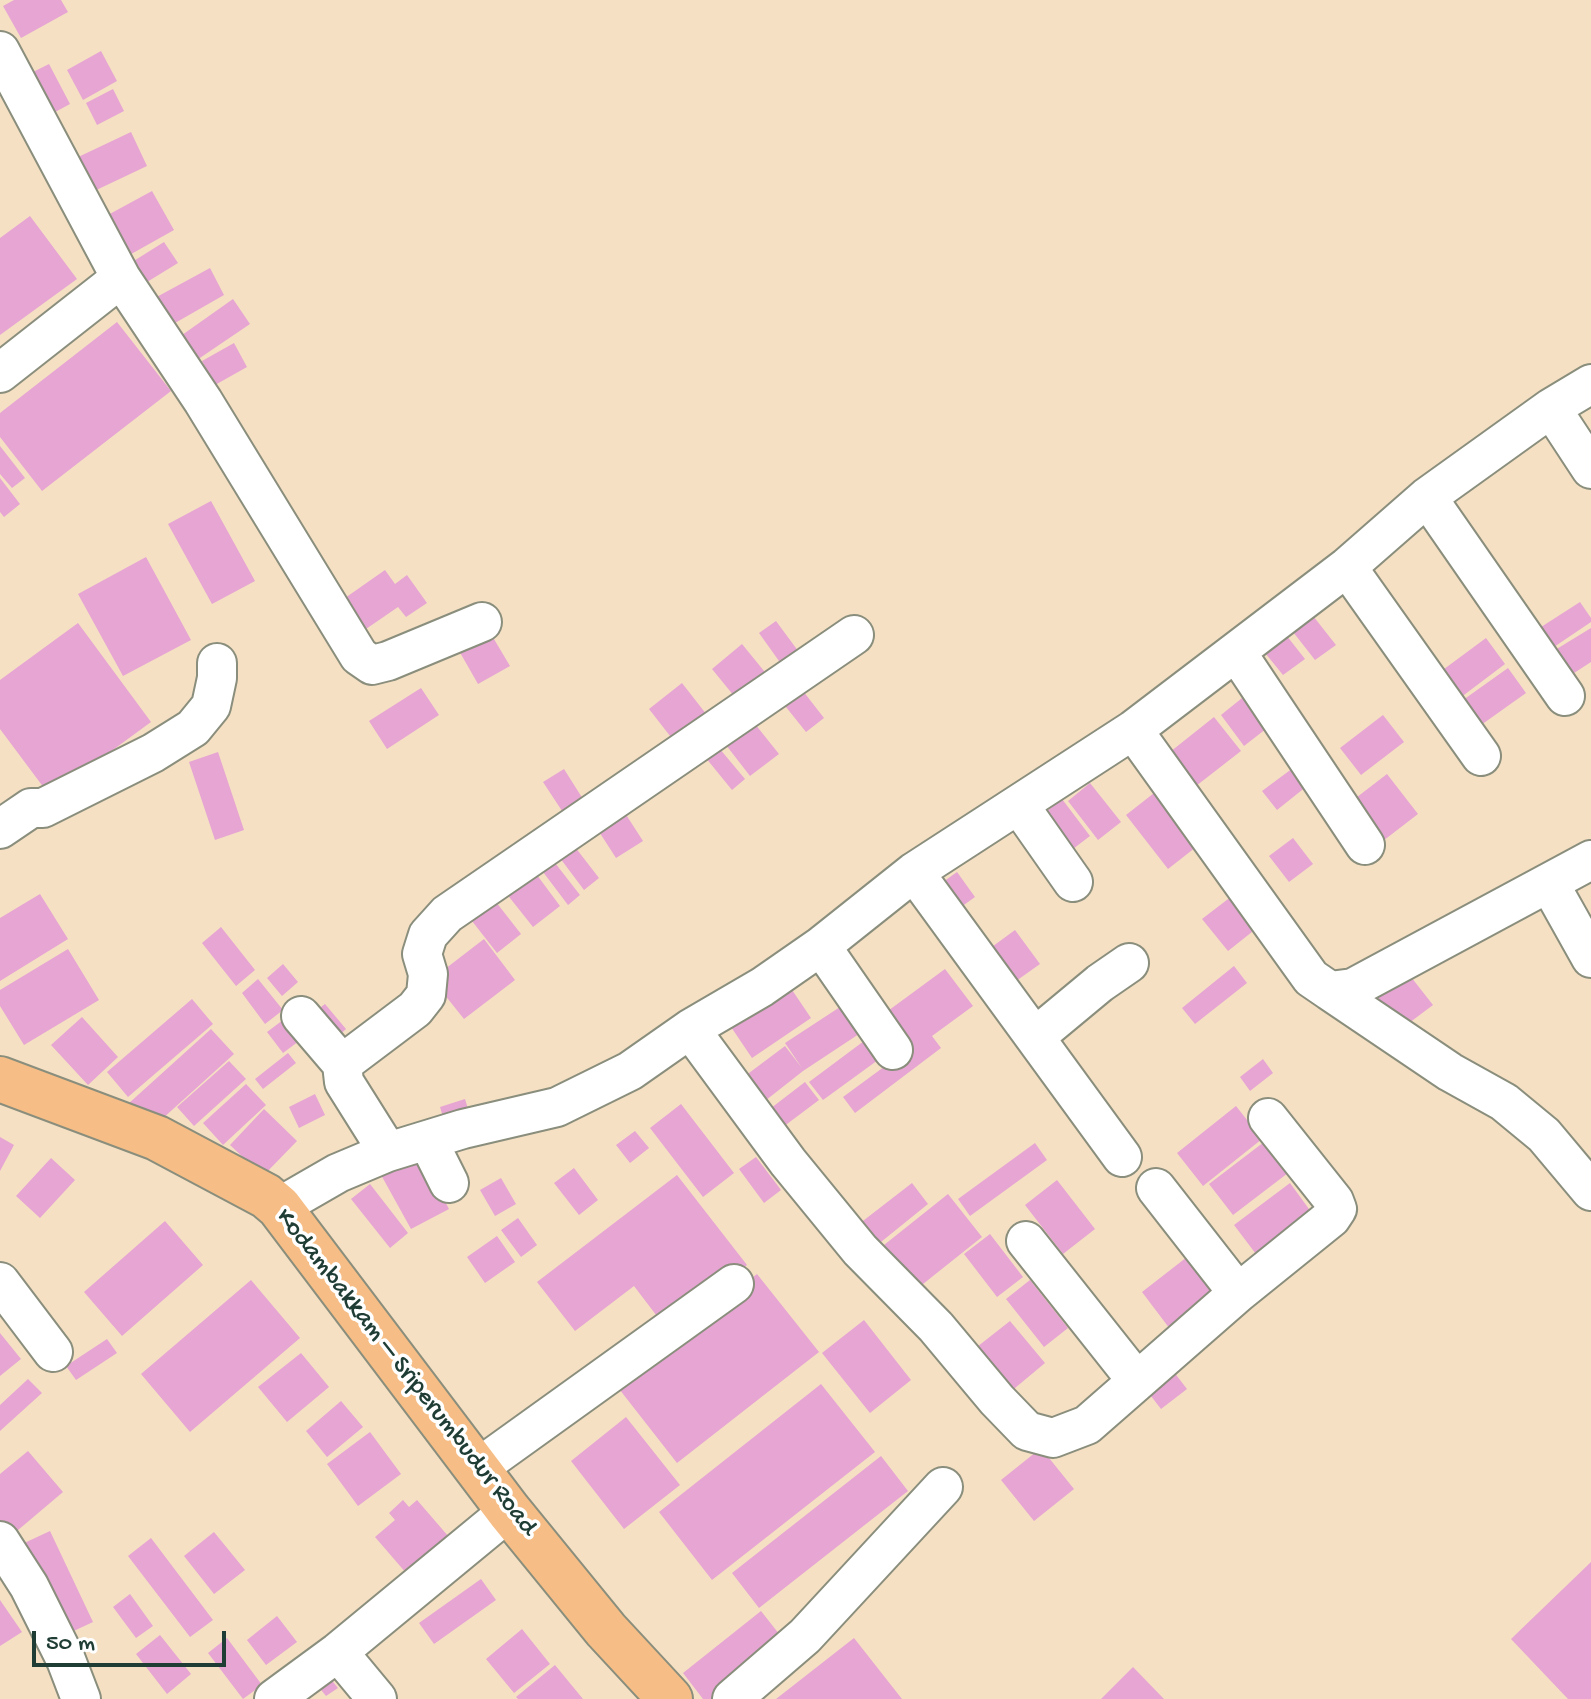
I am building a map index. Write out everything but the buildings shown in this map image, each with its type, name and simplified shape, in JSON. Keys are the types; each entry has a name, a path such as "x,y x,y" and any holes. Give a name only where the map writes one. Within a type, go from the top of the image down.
{"main road":[{"name":"Kodambakkam – Sriperumbudur Road","path":"0,1079 157,1138 266,1196 279,1207 478,1468 498,1520 670,1699"},
{"name":"Kodambakkam – Sriperumbudur Road","path":"0,1103 148,1159 253,1216 344,1333 498,1520 631,1699"}],"street":[{"path":"0,51 121,278 203,401 359,656 372,665 388,661 482,622"},
{"path":"0,373 121,278"},
{"path":"279,1207 338,1173 388,1152 463,1129 557,1107 630,1071 821,946 914,872 1133,730 1347,567 1427,497 1551,408 1591,384"},
{"path":"1551,408 1591,469"},
{"path":"1427,497 1565,696"},
{"path":"1347,567 1481,756"},
{"path":"342,1064 415,1009 426,995 428,974 422,954 428,935 447,914 854,635"},
{"path":"1237,653 1365,845"},
{"path":"0,829 31,808 43,808 153,753 193,728 211,706 217,663"},
{"path":"1133,730 1311,978 1450,1072 1504,1102 1544,1135 1591,1191"},
{"path":"1019,805 1073,882"},
{"path":"1330,991 1353,988 1591,860"},
{"path":"914,872 1122,1157"},
{"path":"1549,883 1591,958"},
{"path":"821,946 893,1050"},
{"path":"1035,1037 1129,963"},
{"path":"301,1016 342,1064 344,1082 388,1152"},
{"path":"690,1029 788,1162 860,1250 936,1327 1027,1431 1053,1438 1087,1425 1238,1293 1331,1218 1337,1209 1334,1201 1268,1118"},
{"path":"428,1141 449,1183"},
{"path":"1156,1188 1238,1293"},
{"path":"1026,1241 1137,1381"},
{"path":"0,1282 53,1352"},
{"path":"478,1468 734,1284"},
{"path":"732,1699 805,1636 943,1487"},
{"path":"274,1699 338,1652 498,1520"},
{"path":"0,1541 29,1586 66,1660 81,1699"},
{"path":"338,1652 377,1699"}]}
